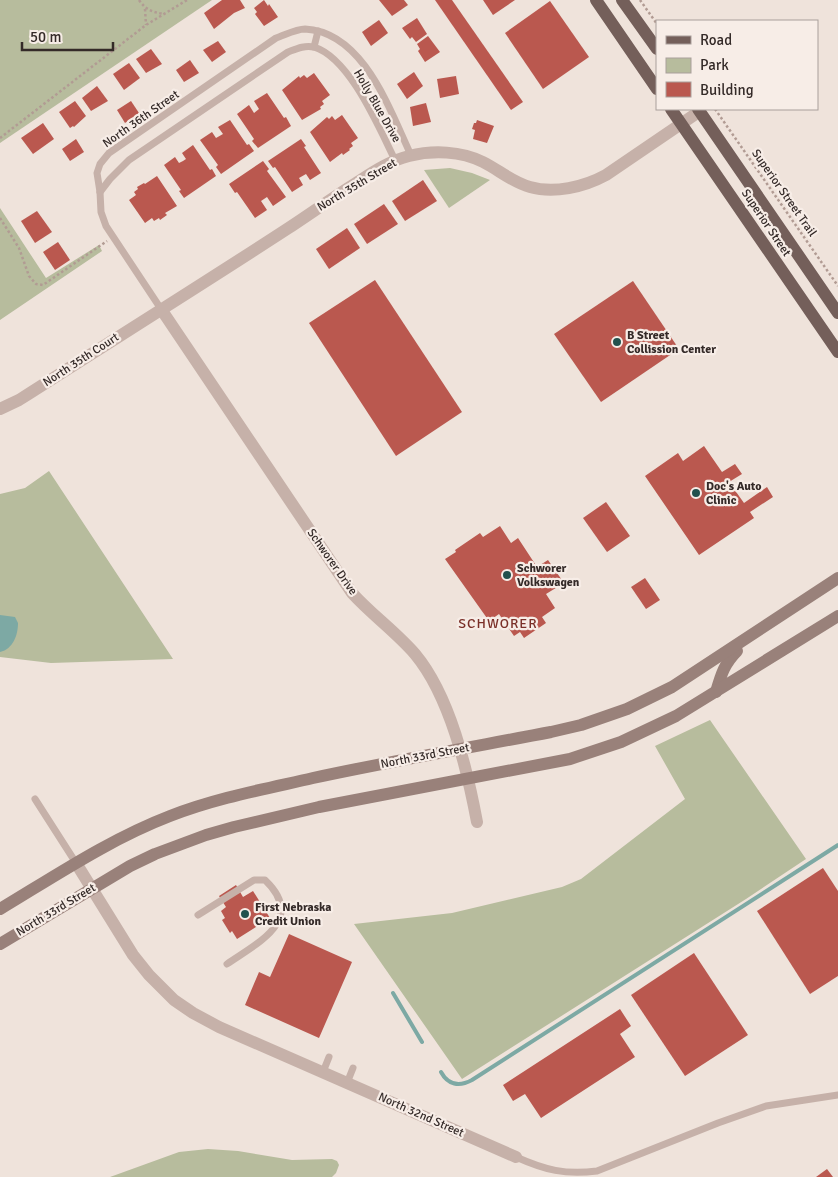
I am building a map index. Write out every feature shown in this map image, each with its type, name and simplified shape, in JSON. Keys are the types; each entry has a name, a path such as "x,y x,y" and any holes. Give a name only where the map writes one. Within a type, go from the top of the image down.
{"main road":[{"path":"596,0 656,88"},
{"path":"622,0 656,48"},
{"name":"Superior Street","path":"671,110 838,352"},
{"name":"Superior Street","path":"699,110 838,314"},
{"name":"North 33rd Street","path":"0,909 76,863 149,825 198,806 267,788 581,725 627,709 677,684 838,578"},
{"name":"North 33rd Street","path":"0,944 92,888 155,854 224,829 319,807 570,758 601,749 657,727 838,616"},
{"path":"716,692 722,671 728,660 753,635"}],"street":[{"name":"North 35th Street","path":"161,309 395,160 411,155 439,152 457,154 483,162 516,181 529,186 541,189 562,188 596,181 699,110"},
{"name":"North 35th Court","path":"0,409 19,400 161,309"},
{"name":"Schworer Drive","path":"161,309 352,593 404,643 422,664 441,696 468,779 477,822"},
{"name":"North 32nd Street","path":"76,863 140,964 174,1000 193,1013 219,1027 516,1157"}],"lane":[{"name":"North 36th Street","path":"161,309 106,226 101,212 100,192 96,173 100,164 109,154 276,38 303,29 318,31"},
{"path":"91,189 100,192 129,160 288,52 303,46 314,47 318,31"},
{"name":"Holly Blue Drive","path":"318,31 335,38 350,48 360,60 385,99 411,155"},
{"name":"Holly Blue Drive","path":"314,47 326,53 337,62 348,75 366,104 395,160"},
{"path":"35,800 76,863"},
{"path":"198,915 254,880 265,880 278,896 281,910 278,922 271,934 227,964"},
{"path":"323,1072 329,1058"},
{"path":"347,1083 353,1068"},
{"name":"North 32nd Street","path":"516,1157 547,1169 564,1173 597,1171 757,1109 788,1102 838,1095"}],"path":[{"path":"139,0 145,8 164,14"},
{"path":"0,138 146,25 187,0"},
{"path":"640,0 656,23"},
{"path":"145,8 146,25"},
{"name":"Superior Street Trail","path":"716,110 838,286"},
{"path":"0,218 19,248 29,276 36,284 43,285 113,237"}],"green space":[{"path":"0,0 212,0 0,143"},
{"path":"450,168 472,173 490,180 449,208 424,170"},
{"path":"0,208 46,278 99,245 102,251 0,320"},
{"path":"49,471 173,659 51,663 0,657 0,494 25,488"},
{"path":"710,720 806,859 462,1079 354,924 452,913 562,887 581,879 685,799 655,746"},
{"path":"208,1149 238,1151 292,1160 332,1159 337,1161 339,1165 332,1177 110,1177 179,1152"}],"water":[{"path":"0,615 15,617 18,623 14,641 8,648 0,652"}],"building":[{"path":"222,0 240,0 245,8 234,13 214,29 204,13"},
{"path":"264,0 278,17 264,26 255,14 257,12 254,8"},
{"path":"379,0 404,0 408,5 392,16"},
{"path":"435,0 452,0 523,102 511,110"},
{"path":"483,0 515,0 493,15"},
{"path":"550,1 589,57 543,89 505,33"},
{"path":"417,18 427,34 416,42 412,37 410,39 402,28"},
{"path":"379,20 388,33 371,46 362,32"},
{"path":"428,36 440,52 425,62 418,51 420,49 417,44"},
{"path":"218,41 226,52 212,62 203,50"},
{"path":"151,49 162,64 146,73 136,59"},
{"path":"190,60 199,73 184,82 176,70"},
{"path":"129,63 140,78 124,90 113,74"},
{"path":"414,72 423,86 407,99 397,84"},
{"path":"314,73 330,95 322,101 324,104 320,107 321,109 302,120 282,90 299,76 300,78 304,75 307,78"},
{"path":"456,76 459,94 440,98 437,79"},
{"path":"97,86 108,101 91,111 82,98"},
{"path":"267,93 291,126 258,148 237,114 249,105 254,113 259,109 254,101"},
{"path":"75,101 86,116 74,127 70,128 59,112"},
{"path":"131,101 139,113 125,123 117,110"},
{"path":"426,103 431,122 413,126 410,107"},
{"path":"342,115 358,138 351,143 353,146 350,150 343,155 342,153 330,162 310,132 327,117 329,119 332,116 335,120"},
{"path":"230,120 247,145 249,144 254,151 221,174 216,167 218,165 200,140 212,132 216,138 223,134 218,127"},
{"path":"477,120 494,126 487,143 473,139 475,130 472,129"},
{"path":"43,123 54,139 33,154 21,138"},
{"path":"76,139 84,152 70,161 62,149"},
{"path":"301,139 321,173 310,180 306,174 299,178 303,185 292,192 275,167 273,168 268,161"},
{"path":"193,145 216,176 184,198 179,191 181,190 164,165 175,157 179,163 186,159 182,153"},
{"path":"263,161 269,169 267,171 286,197 273,206 267,197 261,201 267,210 255,218 229,184"},
{"path":"157,176 177,206 165,213 167,215 160,220 159,218 154,221 152,218 145,223 129,200 136,195 134,192 138,189 137,187"},
{"path":"423,180 437,201 405,221 392,201"},
{"path":"384,204 398,224 367,244 354,224"},
{"path":"37,211 52,232 35,243 21,221"},
{"path":"347,228 360,248 329,269 316,249"},
{"path":"58,242 70,260 55,270 43,252"},
{"path":"375,280 462,412 396,456 309,323"},
{"name":"B Street Collission Center","path":"633,281 679,349 601,402 554,334"},
{"name":"Doc's Auto Clinic","path":"704,446 722,472 735,464 742,474 729,482 744,503 767,487 773,497 750,512 754,518 699,555 645,476 678,453 683,461"},
{"path":"606,502 630,536 607,552 583,518"},
{"name":"Schworer Volkswagen","path":"500,526 511,543 518,538 537,567 548,560 564,583 546,594 555,608 542,617 546,623 524,638 520,632 514,636 499,614 489,621 445,559 480,533 483,537"},
{"path":"645,578 660,600 646,609 631,587"},
{"path":"823,868 838,891 838,976 810,994 757,911"},
{"name":"First Nebraska Credit Union","path":"236,885 243,897 253,891 270,918 237,939 232,931 230,933 222,920 225,918 221,911 226,907 219,896"},
{"path":"289,934 352,962 319,1038 245,1005 259,972 270,977"},
{"path":"694,953 748,1035 685,1076 631,995"},
{"path":"620,1009 631,1026 620,1034 635,1057 541,1118 525,1094 513,1101 503,1085"},
{"path":"827,1169 833,1177 816,1177"}],"waterway":[{"path":"441,1072 447,1080 454,1084 463,1084 472,1080 838,845"},
{"path":"393,993 422,1042"}],"place":[{"name":"B Street Collission Center","path":"617,342"},
{"name":"Doc's Auto Clinic","path":"696,493"},
{"name":"Schworer Volkswagen","path":"507,575"},
{"name":"First Nebraska Credit Union","path":"245,914"}],"district":[{"name":"SCHWORER","path":"498,623"}]}
